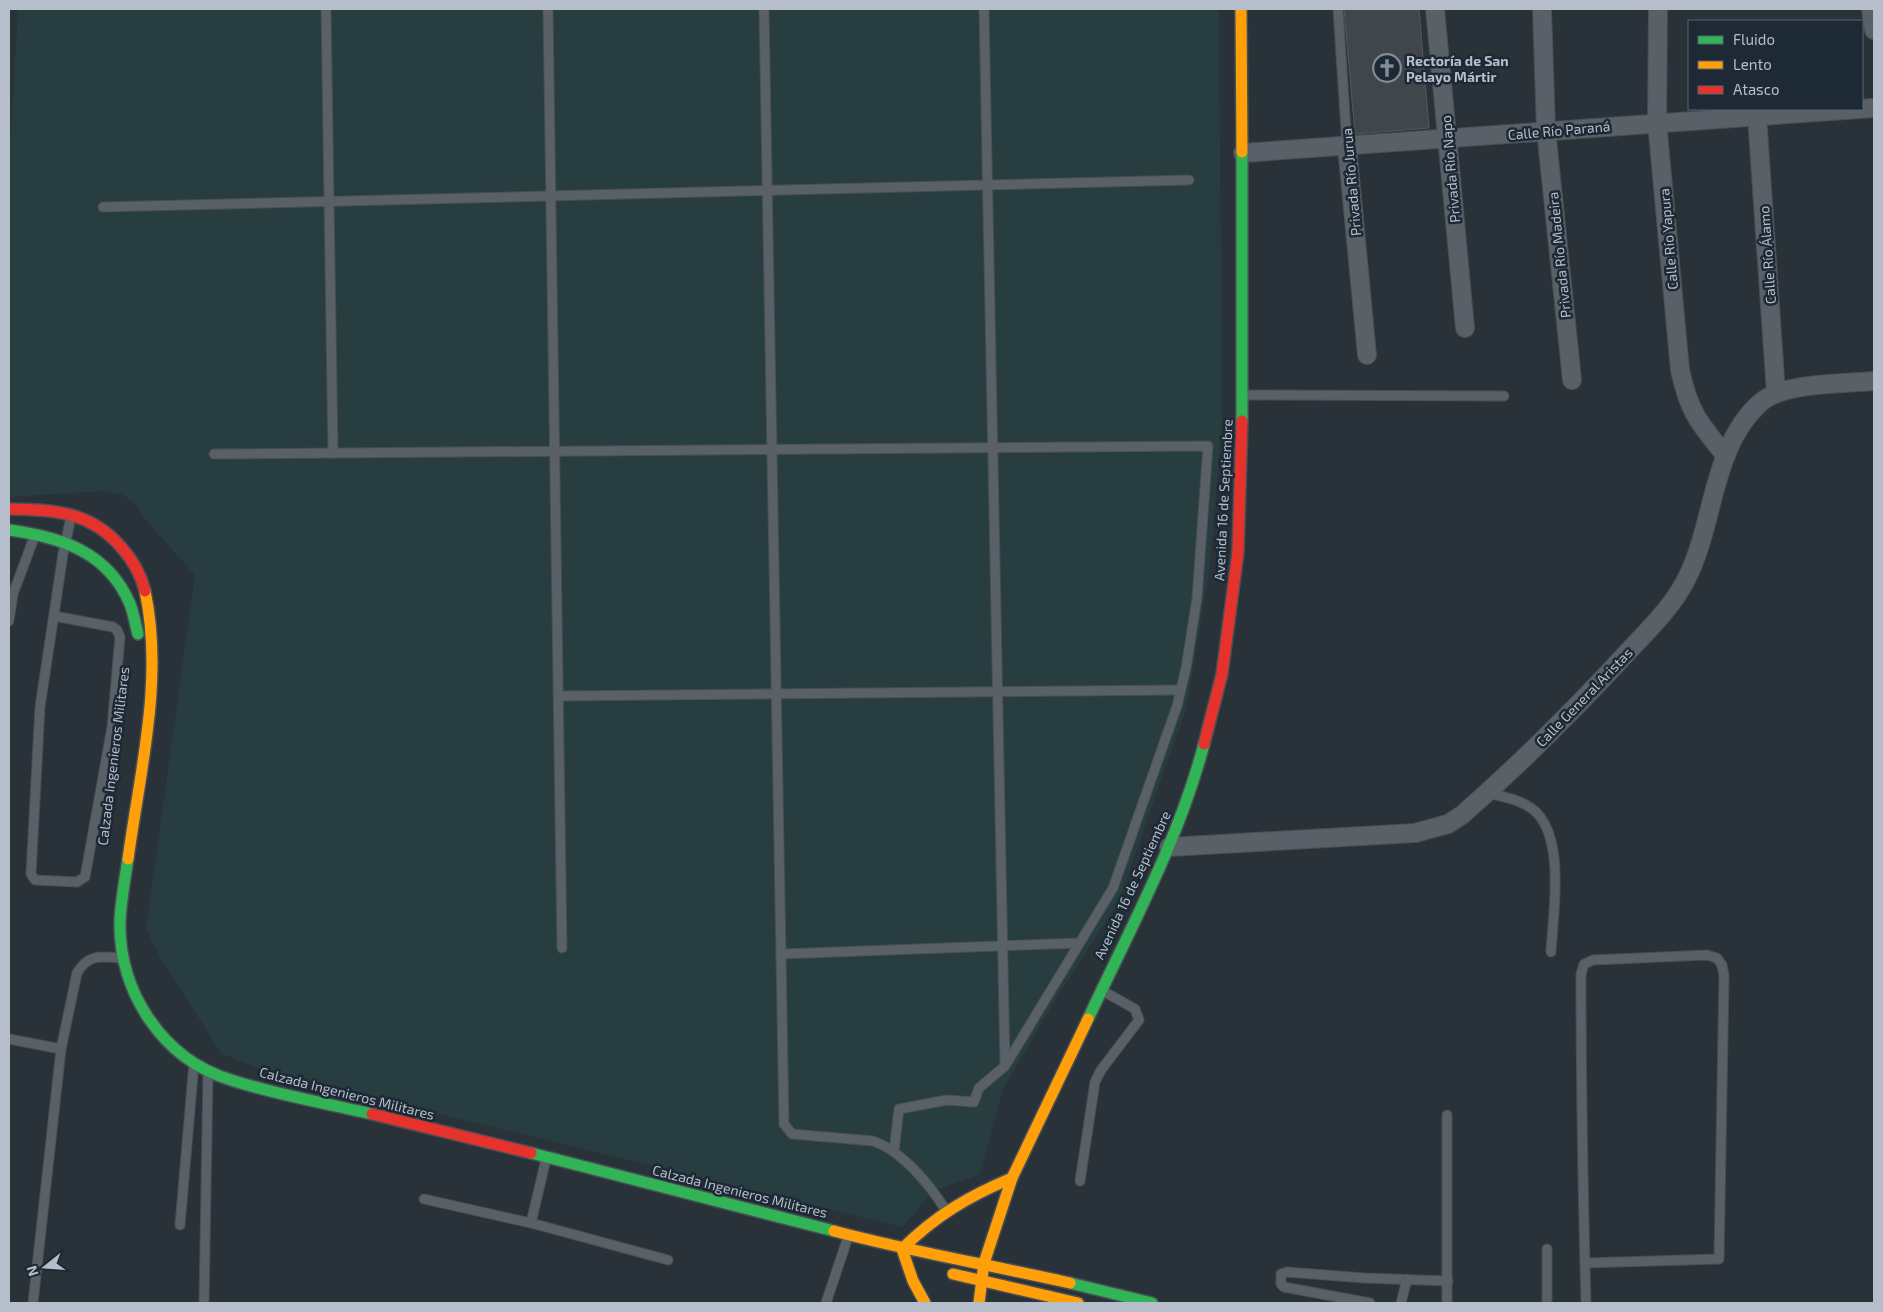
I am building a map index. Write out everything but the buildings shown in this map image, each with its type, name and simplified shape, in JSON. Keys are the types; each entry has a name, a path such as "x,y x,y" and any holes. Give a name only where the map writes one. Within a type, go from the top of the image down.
{"main road":[{"name":"Avenida 16 de Septiembre","path":"979,1303 984,1281 984,1263 1012,1178 1168,848 1196,775 1222,674 1238,552 1243,395 1243,153 1240,9"},
{"name":"Calzada Ingenieros Militares","path":"9,508 41,521 50,536 85,549 107,568 119,582 130,604 139,642"},
{"name":"Calzada Ingenieros Militares","path":"9,530 71,514 93,523 110,534 127,554 141,579 150,610 154,651 151,702 113,971"},
{"name":"Calzada Ingenieros Militares","path":"112,880 109,908 116,957 135,999 151,1024 171,1045 194,1063 208,1071 230,1080 547,1157 846,1240 866,1251"},
{"path":"126,1003 160,1050"},
{"name":"Calzada Ingenieros Militares","path":"182,1073 191,1081 447,1145"},
{"name":"Calzada Ingenieros Militares","path":"539,1168 846,1240 984,1263 1152,1303"},
{"path":"921,1301 913,1265 902,1249 926,1224 945,1209 971,1195 1012,1178"},
{"path":"891,1259 913,1265"},
{"path":"946,1272 1078,1303"}],"street":[{"name":"Privada Río Napo","path":"1435,9 1465,328"},
{"name":"Privada Río Madeira","path":"1542,9 1546,130 1572,380"},
{"name":"Calle Río Yapura","path":"1658,9 1657,122 1680,370 1690,408 1700,426 1726,456"},
{"path":"1871,9 1874,30"},
{"name":"Calle Río Paraná","path":"1243,153 1845,110"},
{"name":"Calle Río Álamo","path":"1757,116 1776,393"},
{"name":"Privada Río Jurua","path":"1347,146 1366,355"},
{"name":"Calle General Aristas","path":"1168,848 1415,833 1448,824 1487,793 1594,688 1670,605 1686,580 1695,561 1726,456 1749,415 1761,402 1776,393 1795,389 1874,381"}],"lane":[{"path":"326,9 333,453"},
{"path":"548,9 562,948"},
{"path":"764,9 784,1124 792,1134 873,1141 894,1151 934,1190 945,1209"},
{"path":"984,9 1005,1066"},
{"name":"Privada Río Jurua","path":"1338,9 1347,146"},
{"path":"103,207 1189,180"},
{"path":"1243,395 1504,396"},
{"path":"214,454 1208,446 1197,598 1177,706 1113,888 1005,1066 979,1088 974,1102 947,1100 898,1109 894,1151"},
{"path":"54,616 113,627 117,630 120,637 112,727 85,878 77,882 35,880 30,874 40,707 54,616 71,514"},
{"path":"9,621 11,594 41,521"},
{"path":"558,696 1180,690"},
{"path":"1487,793 1521,802 1537,813 1548,831 1556,874 1551,952"},
{"path":"781,954 1079,943"},
{"path":"1585,1263 1719,1259 1724,976 1722,965 1717,958 1707,955 1593,960 1584,964 1581,974 1581,1040 1585,1263 1586,1303"},
{"path":"34,1303 61,1050 77,973 83,963 91,957 116,957"},
{"path":"1080,1181 1095,1082 1101,1070 1139,1020 1135,1009 1100,989"},
{"path":"9,1039 61,1050"},
{"path":"180,1225 194,1063"},
{"path":"204,1303 217,1088 208,1071"},
{"path":"1447,1115 1447,1303"},
{"path":"531,1223 539,1168 547,1157"},
{"path":"424,1199 531,1223 668,1260"},
{"path":"826,1303 846,1240"},
{"path":"1547,1249 1547,1303"},
{"path":"1370,1303 1284,1287 1281,1284 1281,1274 1287,1272 1448,1280"},
{"path":"1401,1303 1407,1279"}],"green space":[{"path":"18,9 1219,9 1222,419 1210,566 1187,706 1119,901 1059,994 1003,1089 980,1174 934,1191 902,1227 264,1071 221,1053 161,959 146,929 195,575 145,519 137,505 122,494 104,491 9,497 9,164"}],"traffic: fast":[{"path":"1242,152 1242,421"},
{"path":"9,530 47,537 81,550 96,560 109,571 121,586 130,604 138,634"},
{"path":"1088,1019 1137,918 1167,849 1194,780 1204,744"},
{"path":"128,859 120,920 121,946 127,972 136,996 149,1019 165,1039 184,1056 206,1070 231,1080 372,1114"},
{"path":"531,1153 834,1231"},
{"path":"1070,1283 1152,1303"}],"traffic: slow":[{"path":"1241,9 1242,152"},
{"path":"128,859 144,759 151,691 150,624 145,591"},
{"path":"979,1303 984,1263 1012,1178 1088,1019"},
{"path":"925,1303 913,1281 902,1249 914,1237 953,1208 981,1192 1012,1178"},
{"path":"834,1231 1070,1283"},
{"path":"953,1274 1078,1303"}],"traffic: jam":[{"path":"1204,744 1222,674 1238,552 1242,421"},
{"path":"9,509 56,512 84,519 97,526 109,535 129,557 139,573 145,591"},
{"path":"372,1114 531,1153"}],"place":[{"name":"Rectoría de San Pelayo Mártir","path":"1387,68"}]}
